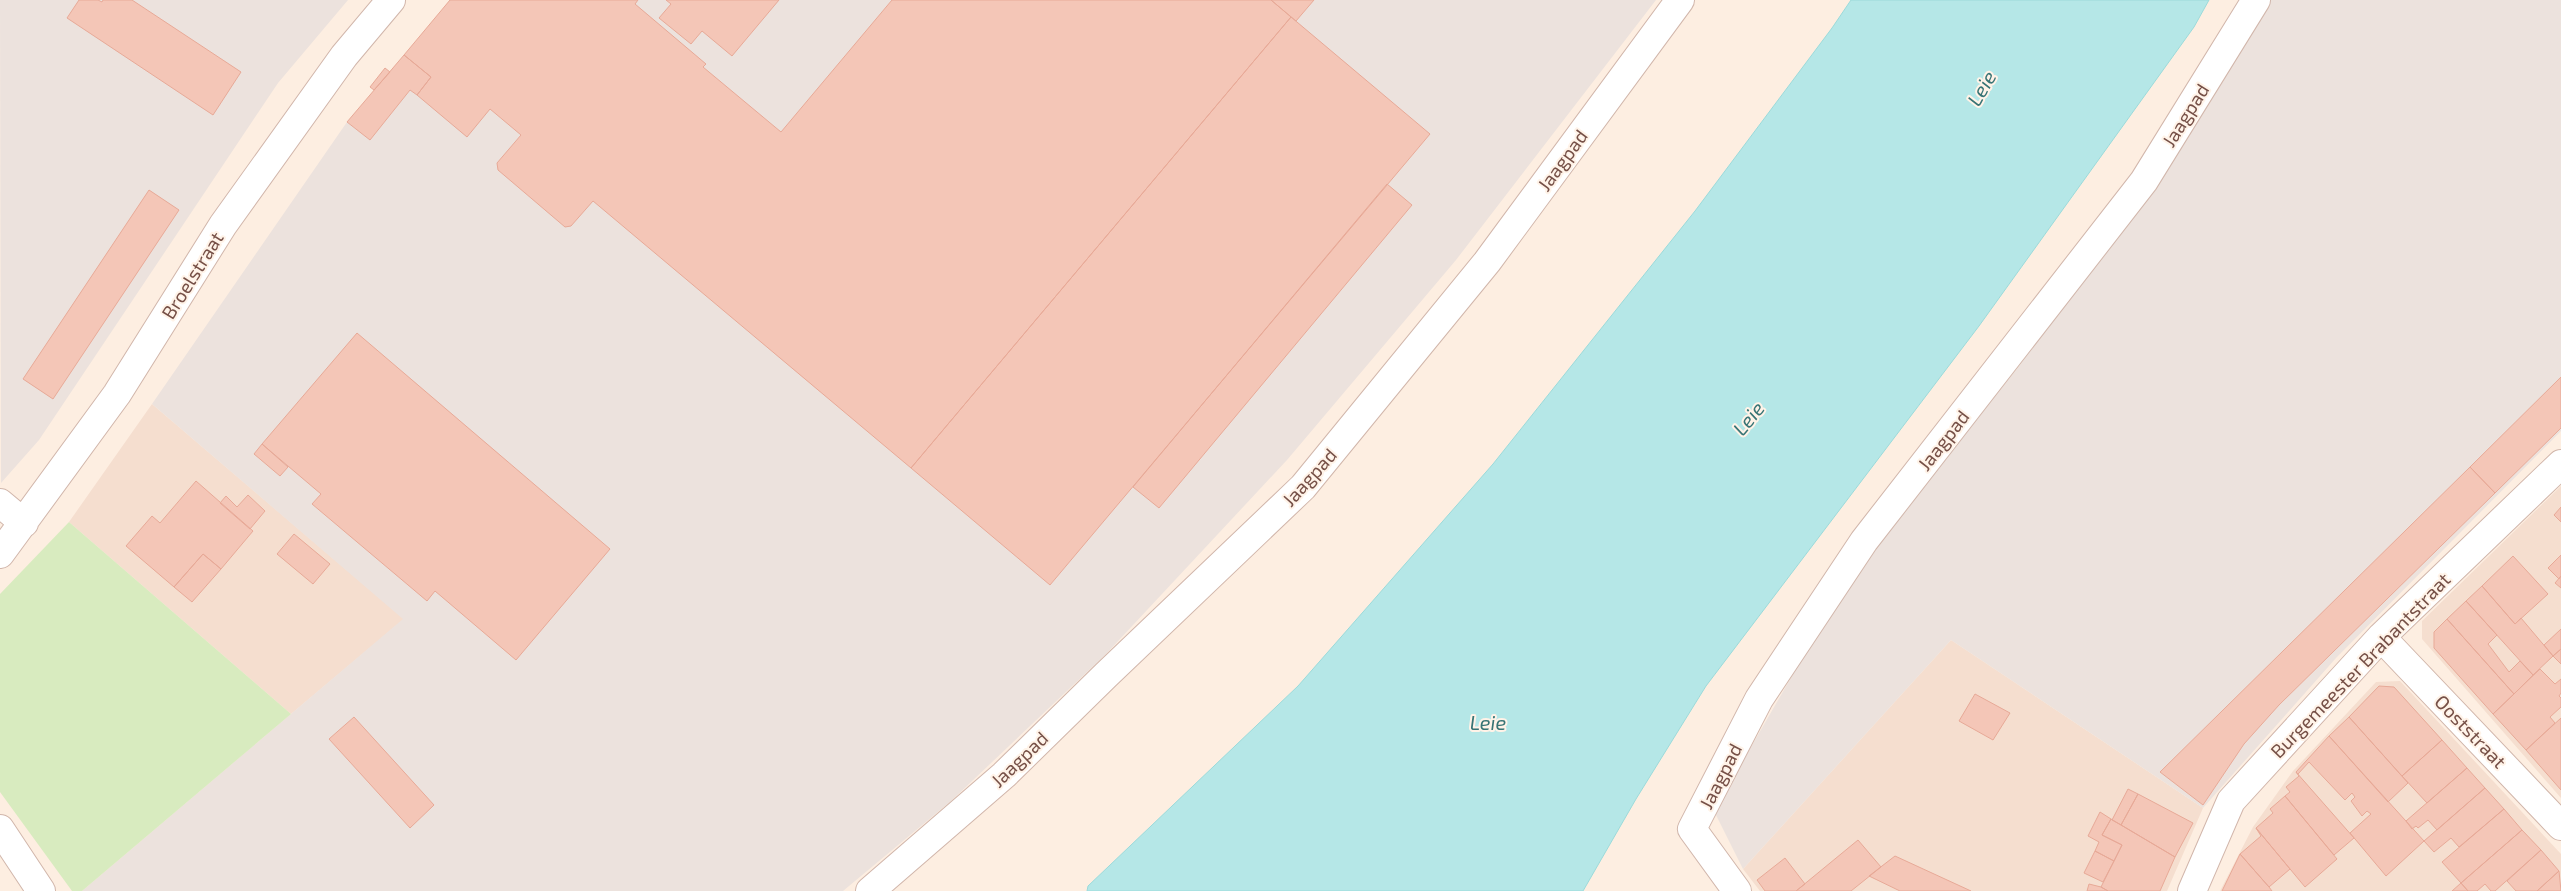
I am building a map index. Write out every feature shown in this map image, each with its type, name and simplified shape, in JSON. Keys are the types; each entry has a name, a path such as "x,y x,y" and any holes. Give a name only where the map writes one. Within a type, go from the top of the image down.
{"street":[{"name":"Broelstraat","path":"0,554 117,394 223,225 344,56 391,0"},
{"name":"Jaagpad","path":"870,891 1004,775 1106,675 1303,488 1487,262 1680,0"},
{"name":"Jaagpad","path":"1737,891 1692,830 1759,699 1864,541 2144,182 2256,0"},
{"name":"Burgemeester Brabantstraat","path":"2192,891 2231,801 2382,637 2561,464"},
{"path":"0,503 24,523"},
{"name":"Ooststraat","path":"2382,637 2561,826"},
{"path":"0,830 41,891"}],"shaded area":[{"path":"0,0 348,0 278,83 39,440 1,483"},
{"path":"450,0 1656,0 1456,260 1287,460 1106,654 951,801 843,891 82,891 403,619 152,404 347,122 370,140 410,90"},
{"path":"2269,0 2561,0 2561,431 2336,658 2203,808 1951,640 1743,869 1714,811 1848,579 2020,365 2242,47"},
{"path":"152,404 404,619 291,714 69,522"},
{"path":"2561,486 2561,798 2422,639 2422,621"},
{"path":"1951,640 2203,808 2167,891 1760,891 1743,869"},
{"path":"2400,681 2561,854 2561,891 2220,891 2253,827 2293,771 2376,682"}],"green space":[{"path":"69,522 291,714 82,891 72,891 0,792 0,594"}],"water":[{"name":"Leie","path":"1851,0 2209,0 2194,27 1979,326 1706,686 1636,799 1583,891 1087,891 1088,886 1298,686 1493,464 1695,211"}],"building":[{"path":"79,0 98,0 102,2 103,0 132,0 241,72 213,115 67,18"},
{"path":"450,0 638,0 635,4 706,64 703,67 781,132 892,0 1271,0 1291,17 911,468 593,201 571,226 565,227 498,170 497,163 521,135 490,109 467,137 417,95 431,77 404,55"},
{"path":"666,0 779,0 732,56 702,31 691,44 659,18 671,4"},
{"path":"1271,0 1314,0 1296,21"},
{"path":"1291,17 1430,134 1050,585 911,468"},
{"path":"404,55 431,77 417,95 410,90 370,140 347,122"},
{"path":"385,68 390,72 374,90 370,87"},
{"path":"1387,184 1412,205 1159,508 1133,487"},
{"path":"149,190 179,210 53,399 23,379"},
{"path":"357,333 610,549 516,660 435,591 427,601 312,504 321,494 262,444"},
{"path":"2561,377 2561,428 2495,493 2470,467"},
{"path":"262,444 288,467 280,476 254,454"},
{"path":"2470,467 2495,493 2279,705 2244,744 2203,805 2160,772"},
{"path":"196,481 253,531 221,569 203,554 174,587 126,546 152,516 160,523"},
{"path":"248,495 265,511 250,529 220,503 226,496 237,507"},
{"path":"2561,507 2561,522 2554,515"},
{"path":"294,534 330,564 313,584 277,554"},
{"path":"203,554 221,569 192,602 174,587"},
{"path":"2561,555 2561,576 2559,579 2548,568"},
{"path":"2513,556 2548,594 2515,624 2482,586"},
{"path":"2561,576 2561,588 2555,583"},
{"path":"2482,586 2515,624 2521,618 2553,656 2533,675 2466,601"},
{"path":"2466,601 2497,635 2488,644 2509,672 2520,661 2533,675 2514,694 2447,619"},
{"path":"2447,619 2514,694 2493,714 2434,648 2434,632"},
{"path":"2561,629 2561,649 2553,656 2544,645"},
{"path":"2561,649 2561,664 2553,656"},
{"path":"2540,669 2555,684 2561,679 2561,693 2559,696 2561,698 2561,707 2550,717 2555,723 2526,750 2493,714"},
{"path":"2379,686 2394,687 2442,740 2402,776 2349,717"},
{"path":"1975,694 2010,713 1993,740 1959,721"},
{"path":"354,717 434,805 410,828 329,739"},
{"path":"2349,717 2408,783 2388,802 2329,736"},
{"path":"2561,718 2561,790 2526,750"},
{"path":"2329,736 2424,841 2386,876 2350,833 2371,814 2367,811 2362,816 2351,801 2355,797 2352,793 2345,800 2309,762 2298,774 2296,772"},
{"path":"2442,740 2467,768 2427,803 2402,776"},
{"path":"2467,768 2485,788 2437,830 2428,820 2418,828 2416,826 2412,829 2406,821"},
{"path":"2296,772 2354,838 2334,855 2285,796 2290,792 2286,787 2299,776"},
{"path":"2485,788 2504,809 2459,847 2451,838 2434,852 2424,841"},
{"path":"2128,789 2138,794 2121,825 2112,820"},
{"path":"2138,794 2193,823 2175,857 2121,825"},
{"path":"2285,796 2337,859 2305,887 2256,828 2273,813 2270,809"},
{"path":"2504,809 2522,830 2461,883 2442,862"},
{"path":"2100,812 2111,819 2102,835 2122,845 2114,861 2095,851 2099,842 2088,836"},
{"path":"2111,819 2175,857 2160,891 2108,891 2101,887 2122,845 2102,835"},
{"path":"2256,828 2290,869 2269,887 2240,854 2261,836"},
{"path":"2522,830 2541,850 2495,891 2491,891 2485,884 2477,891 2468,891 2461,883"},
{"path":"1858,840 1881,867 1851,891 1796,891"},
{"path":"2541,850 2559,871 2537,891 2516,891 2507,881"},
{"path":"2095,851 2114,861 2103,882 2084,873"},
{"path":"2240,854 2269,887 2272,891 2222,891"},
{"path":"1895,856 1971,891 1900,891 1869,876"},
{"path":"1785,858 1805,884 1796,891 1765,891 1757,880"},
{"path":"2559,871 2561,891 2537,891"},
{"path":"2461,883 2468,891 2452,891"},
{"path":"2089,884 2101,887 2108,891 2087,891"}]}
